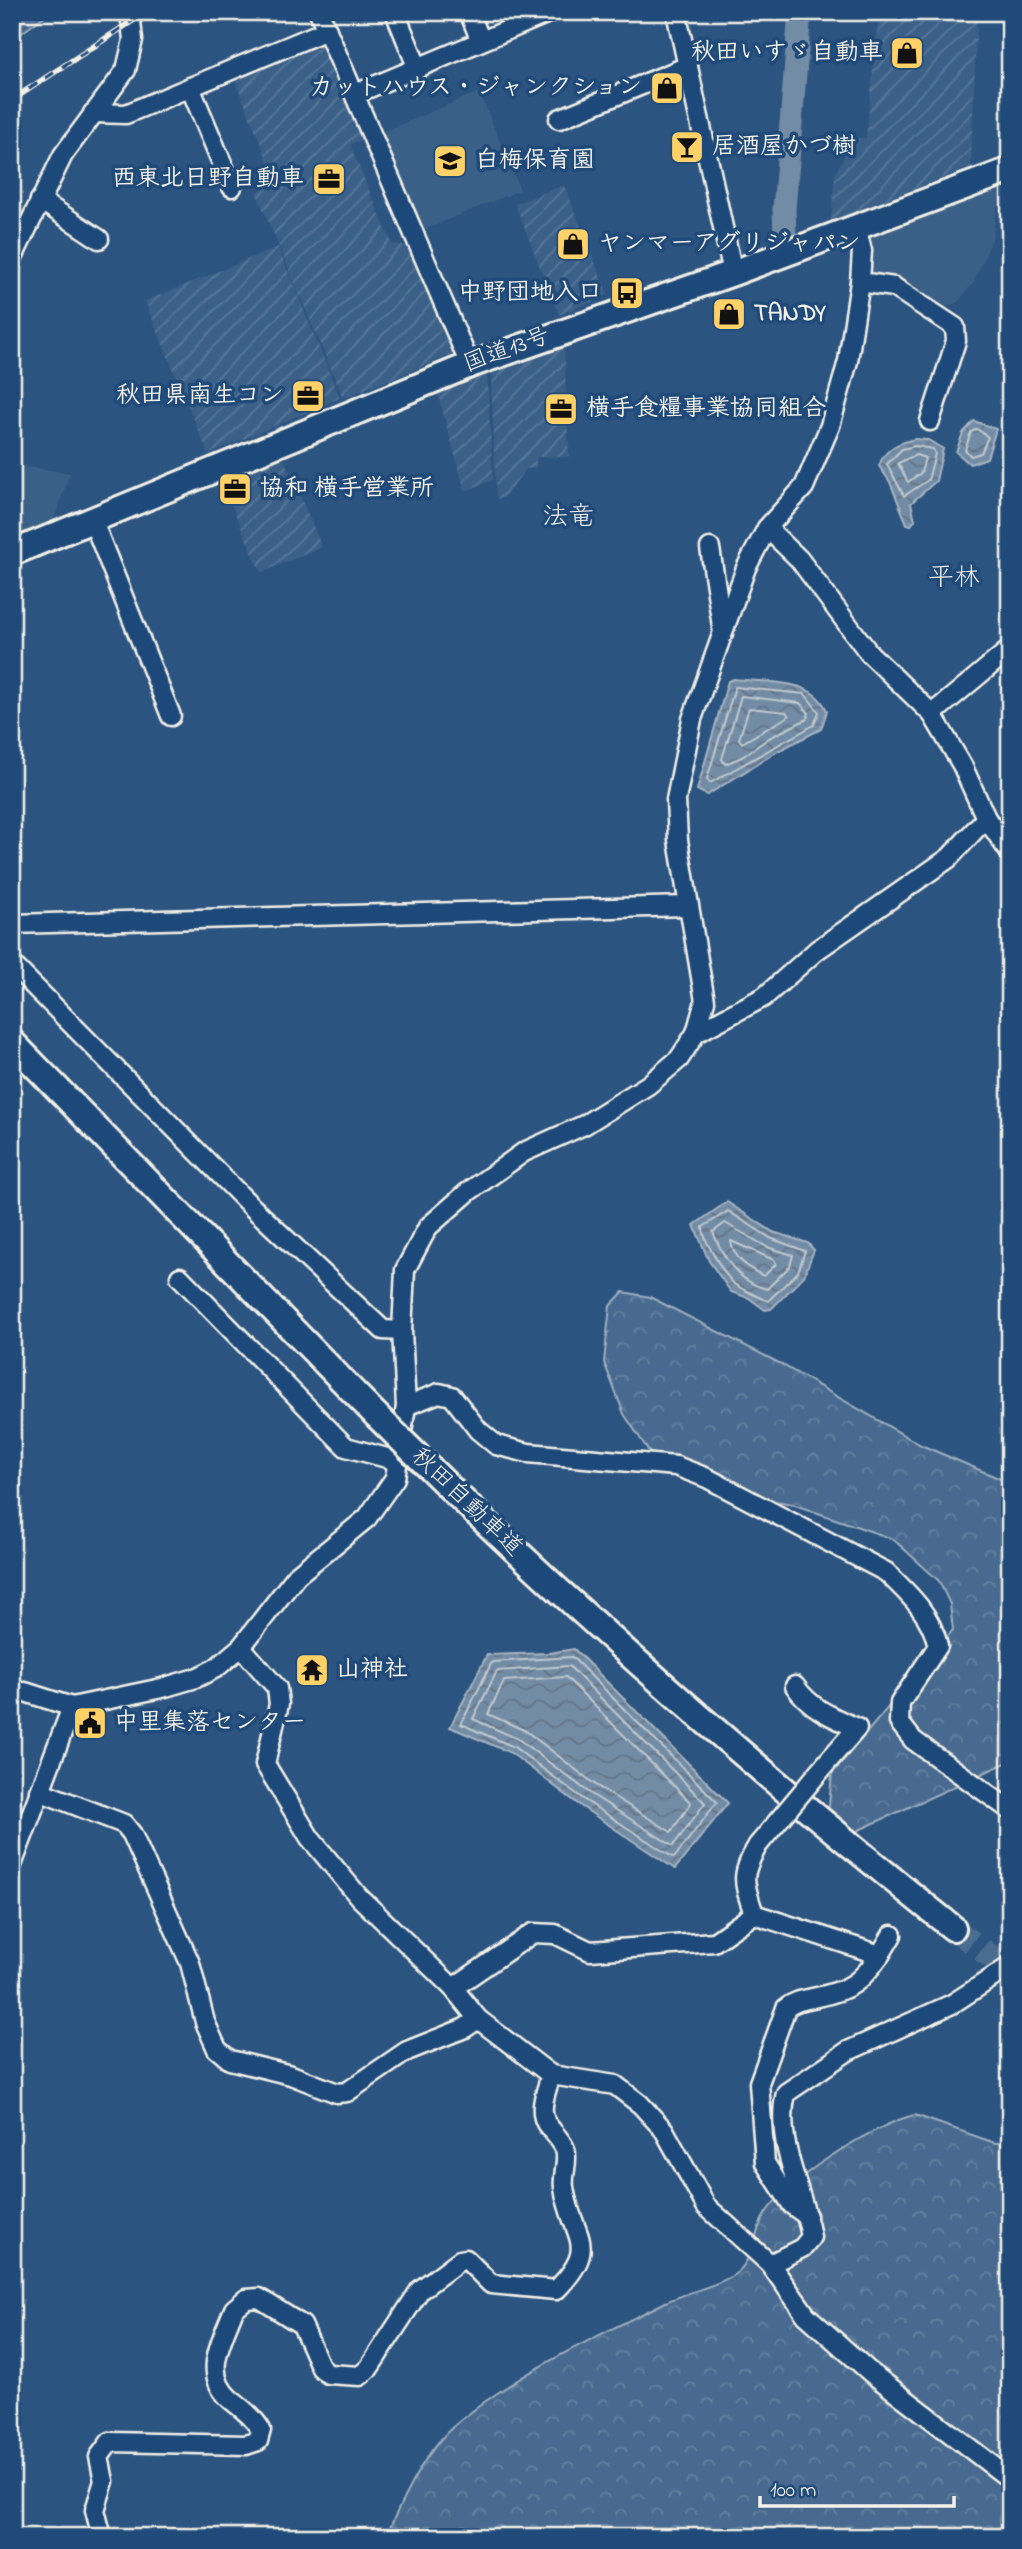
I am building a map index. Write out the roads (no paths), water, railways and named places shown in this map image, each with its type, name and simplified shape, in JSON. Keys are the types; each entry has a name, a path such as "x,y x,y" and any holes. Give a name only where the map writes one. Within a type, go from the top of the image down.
{"highway":[{"name":"国道13号","path":"12,552 470,365 733,273 1010,170"},
{"name":"秋田自動車道","path":"12,1042 452,1490 675,1698 953,1928"}],"street":[{"path":"12,259 64,155 93,113 112,92 129,63 133,40 130,12"},
{"path":"319,12 470,365"},
{"path":"396,12 418,69"},
{"path":"470,12 481,41"},
{"path":"676,12 733,273"},
{"path":"355,94 547,13"},
{"path":"93,113 126,114 327,30"},
{"path":"559,119 688,66"},
{"path":"190,87 232,187"},
{"path":"40,200 99,239"},
{"path":"12,1692 25,1692 72,1707 196,1678 216,1668 241,1647 297,1575 367,1518 395,1478 406,1406 402,1331 405,1270 428,1227 468,1192 524,1152 584,1125 648,1085 679,1059 696,1033 705,1001 688,906 676,800 692,719 746,568 767,528 804,487 830,426 848,361 860,282 862,251 856,227"},
{"path":"860,282 894,287 955,327 956,341 930,421"},
{"path":"92,519 171,716"},
{"path":"767,528 799,559 869,653 932,713 962,765 986,818 1010,853"},
{"path":"710,548 723,636"},
{"path":"932,713 1010,649"},
{"path":"696,1033 764,997 817,950 949,858 986,818"},
{"path":"12,924 688,906"},
{"path":"12,964 253,1208 383,1330 402,1331"},
{"path":"180,1277 346,1447 398,1461"},
{"path":"406,1406 439,1393 452,1396 478,1430 496,1445 528,1453 676,1466 707,1478 886,1572 910,1595 933,1625 937,1646 900,1703 899,1722 913,1740 1010,1810"},
{"path":"241,1647 276,1688 279,1704 265,1764 310,1838 359,1897 453,1988 478,2019 551,2076 615,2085 640,2104 664,2130 706,2206 770,2264 815,2323 870,2372 1010,2479"},
{"path":"754,1914 743,1883 744,1868 758,1845 858,1728 821,1712 804,1700 795,1686"},
{"path":"12,1865 72,1707"},
{"path":"39,1791 124,1824 132,1834 190,1964 211,2036 217,2049 230,2060 291,2075 337,2093 347,2092 407,2051 465,2028 478,2019"},
{"path":"453,1988 533,1933 555,1934 590,1951 714,1942 754,1914"},
{"path":"754,1914 880,1955"},
{"path":"807,2216 792,2205 769,2174 765,2163 759,2083 786,2008 794,2001 848,1989 862,1980 892,1935"},
{"path":"770,2264 802,2248 811,2237 784,2143 782,2109 786,2092 848,2052 952,2004 1010,1966"},
{"path":"102,2537 94,2510 104,2481 99,2457 110,2442 246,2445 258,2441 261,2430 257,2421 221,2389 214,2369 234,2309 240,2302 259,2298 302,2325 321,2368 328,2374 360,2376 369,2368 419,2290 460,2260 466,2259 484,2279 495,2285 556,2290 581,2260 581,2247 564,2191 566,2151 544,2120 542,2111 551,2076"}],"water":[{"path":"974,421 996,429 987,458 970,464 956,452 963,433"},
{"path":"915,439 928,440 943,449 936,481 911,503 915,520 911,525 907,524 890,482 879,466 893,447"},
{"path":"734,679 800,687 820,700 827,711 821,729 778,751 707,795 697,790 728,681"},
{"path":"727,1202 773,1232 808,1243 814,1250 804,1276 771,1309 765,1310 749,1298 731,1292 709,1261 694,1225"},
{"path":"574,1649 728,1803 675,1869 582,1807 511,1753 450,1727 487,1655 549,1653"}],"waterway":[{"path":"785,234 784,210 800,12"}],"tunnel":[{"path":"953,1928 1010,1971"}],"railway":[{"path":"12,100 146,12"}],"place":[{"name":"秋田いすゞ自動車","path":"907,53"},
{"name":"カットハウス・ジャンクション","path":"667,88"},
{"name":"居酒屋かづ樹","path":"687,147"},
{"name":"白梅保育園","path":"450,161"},
{"name":"西東北日野自動車","path":"329,179"},
{"name":"ヤンマーアグリジャパン","path":"573,244"},
{"name":"中野団地入口","path":"627,293"},
{"name":"TANDY","path":"729,314"},
{"name":"秋田県南生コン","path":"308,396"},
{"name":"横手食糧事業協同組合","path":"561,409"},
{"name":"協和 横手営業所","path":"235,489"},
{"name":"山神社","path":"312,1670"},
{"name":"中里集落センター","path":"90,1723"}],"district":[{"name":"法竜","path":"568,518"},
{"name":"平林","path":"954,579"}]}
